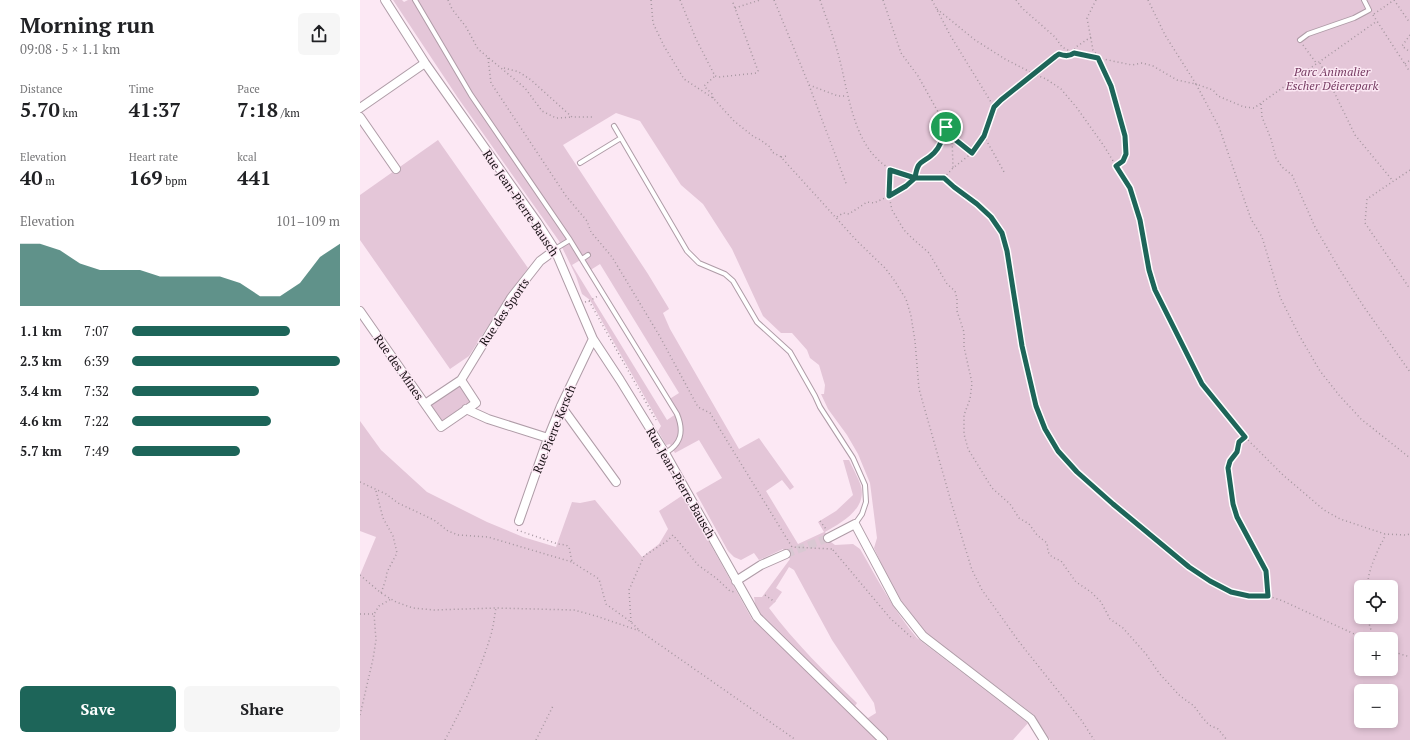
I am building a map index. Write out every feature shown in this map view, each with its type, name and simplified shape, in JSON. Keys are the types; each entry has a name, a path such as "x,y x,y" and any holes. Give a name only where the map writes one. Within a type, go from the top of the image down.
{"street":[{"name":"Rue Jean-Pierre Bausch","path":"386,0 425,63 555,250 593,339 620,380 664,453 757,618 882,740"},
{"path":"360,108 425,63"},
{"path":"360,117 396,169"},
{"name":"Rue des Sports","path":"461,380 511,298 540,261 555,250"},
{"name":"Rue des Mines","path":"360,311 441,427 466,410"},
{"name":"Rue Pierre Kersch","path":"519,521 548,438 561,406 593,339"},
{"path":"425,404 461,380 476,403 466,410"},
{"path":"561,406 616,482"},
{"path":"466,410 488,420 548,438"},
{"path":"828,538 855,524 897,603 923,636 1031,719 1044,740"},
{"path":"736,581 761,565 786,554"}],"lane":[{"path":"415,0 471,95 570,240 677,414 681,424 681,435 676,444 664,453"},
{"path":"1300,40 1308,34 1354,18 1370,10 1364,0"},
{"path":"614,126 687,251 699,263 725,274 733,281 756,322 790,352 820,407 853,458 865,485 866,502 862,514 855,524"},
{"path":"580,163 621,138"},
{"path":"555,250 570,240"},
{"path":"582,259 588,255"}],"path":[{"path":"448,0 452,9 466,27 478,49 525,88 542,111 556,118 594,117"},
{"path":"651,0 653,23 664,46 684,79 713,98 734,121 754,137 770,147 772,152 781,157 857,241 885,268 906,298 911,316 915,341 919,389 972,570 982,590 1082,721 1094,740"},
{"path":"680,0 696,39 715,76"},
{"path":"715,76 719,77 757,73 758,71 732,0"},
{"path":"735,8 760,0"},
{"path":"774,0 809,85 847,186"},
{"path":"820,0 840,60 847,96 857,129 869,151 890,170 915,178 944,178 991,217 1002,233 1007,251 1022,346 1036,406 1045,429 1058,451 1077,472 1113,504 1189,567 1210,581 1231,592 1249,596 1268,596 1283,601 1354,634"},
{"path":"883,0 901,53 918,76 952,137 972,153"},
{"path":"932,0 950,35 994,107"},
{"path":"1016,0 1022,8 1055,37 1062,47 1074,53 1132,64 1142,63 1153,66 1177,80 1196,84 1213,90 1218,96 1244,107 1254,108 1261,104 1377,21 1410,72"},
{"path":"1096,0 1087,18 1093,50 1111,86 1125,136 1126,154 1123,161 1116,166"},
{"path":"1148,0 1165,35 1196,84 1219,127 1251,219 1262,237 1280,297 1299,335 1320,371 1339,395 1361,419 1410,458"},
{"path":"1373,15 1394,0 1410,23"},
{"path":"937,9 975,40 1034,74 1046,79 1061,90 1077,108 1104,146 1130,188 1138,214 1149,270 1159,297 1202,384 1245,437 1283,475 1324,510 1340,519 1385,534 1410,534"},
{"path":"1410,35 1402,46 1410,52"},
{"path":"944,178 953,168 972,153 984,136 994,107 1001,100 1059,54 1064,56 1071,55 1074,53 1076,47 1091,38"},
{"path":"1300,40 1317,64"},
{"path":"488,58 491,83 566,196 587,221 591,232 612,257 659,335 698,407 710,413 792,547 832,550"},
{"path":"1405,64 1410,60"},
{"path":"1320,62 1355,135 1392,181"},
{"path":"502,68 519,72 531,80 572,117"},
{"path":"713,98 712,94 704,86 715,76"},
{"path":"809,85 838,96 847,96"},
{"path":"1261,104 1262,117 1271,139 1276,158 1282,167 1292,175 1315,227 1340,270 1410,372"},
{"path":"836,217 843,212 849,214 867,202 874,203 906,186 915,178 917,167 921,162 933,154 941,143 946,127"},
{"path":"984,136 1004,172"},
{"path":"952,137 953,168"},
{"path":"781,157 787,156"},
{"path":"890,170 889,196 892,210 904,230 929,252 947,284 955,291 957,299 956,311 964,332 964,347 972,383 970,399 964,415 964,434 968,449 992,488 1010,504 1020,518 1029,524 1037,535 1047,543 1048,552 1052,557 1061,561 1076,582 1091,592 1101,602 1110,619 1123,628 1146,654 1159,673 1180,696 1194,706 1202,717 1210,725 1218,729 1227,740"},
{"path":"1410,170 1367,199 1365,223 1410,289"},
{"path":"578,305 589,301 602,293"},
{"path":"589,301 656,420"},
{"path":"1245,437 1239,442 1237,452 1230,461 1228,468 1233,504 1237,517 1266,571 1268,596"},
{"path":"360,482 376,491 386,494 398,503 434,520 448,531 458,535 488,537 572,562 598,579 606,604 631,622 640,631 796,740"},
{"path":"376,491 383,518 393,536 397,553 387,572 381,593"},
{"path":"820,520 832,550 890,618 911,637 917,638 923,636"},
{"path":"519,521 516,529 569,547 572,562"},
{"path":"1368,580 1378,549 1384,541 1385,534"},
{"path":"631,622 628,590 644,556 667,541 673,535 698,565 716,578 730,591 736,593 742,590"},
{"path":"360,575 381,593 413,608 434,610 496,608 574,610 640,631"},
{"path":"764,594 775,602"},
{"path":"360,715 376,640 374,614 380,606 391,599"},
{"path":"445,740 480,669 490,639 496,608"},
{"path":"360,614 374,614"},
{"path":"1398,653 1410,657"},
{"path":"536,740 553,706"}],"green space":[{"name":"Parc Animalier Escher Déierepark","path":"393,0 402,0 404,2 408,0 1410,0 1410,740 1050,740 1034,715 926,633 897,595 874,548 877,538 870,483 858,454 847,435 828,409 821,394 824,394 825,385 819,365 810,358 807,350 792,333 781,333 763,316 732,249 703,204 681,185 640,121 616,113 563,145 668,307 669,309 663,313 670,329 739,449 759,438 794,487 790,490 782,480 766,491 798,544 824,532 818,522 836,511 853,495 843,460 849,460 860,483 862,494 860,502 851,514 845,520 825,532 831,542 835,545 853,544 860,549 894,606 917,638 1028,723 1013,740 360,740 360,575 376,537 360,531 360,421 381,450 427,492 487,522 523,537 556,547 572,502 580,503 595,500 642,557 659,544 668,529 659,511 683,495 753,621 757,617 754,597 762,597 790,559 783,549 759,560 754,553 741,560 734,557 728,551 696,493 722,478 699,440 675,453 670,444 666,445 658,431 661,426 590,300 582,294 576,276 559,241 458,98","holes":["582,259 589,271 600,264 679,393 668,400 676,414 667,420 572,265","789,567 794,570 832,640 874,703 876,713 868,718 855,706 857,703 811,657 769,608 782,592 776,588"]},
{"path":"438,140 528,268 508,295 469,356 450,369 360,240 360,195"},
{"path":"460,385 471,402 441,422 430,405"}],"tunnel":[{"path":"786,554 828,538"}],"route":[{"path":"946,127 941,143 933,154 921,162 917,167 915,178 906,186 889,196 890,170 915,178 944,178 991,217 1002,233 1007,251 1022,346 1036,406 1045,429 1058,451 1077,472 1113,504 1189,567 1210,581 1231,592 1249,596 1268,596 1266,571 1237,517 1233,504 1228,468 1230,461 1237,452 1239,442 1245,437 1202,384 1189,361 1155,290 1149,270 1140,220 1130,188 1116,166 1123,161 1126,154 1125,136 1111,86 1098,58 1074,53 1071,55 1064,56 1059,54 1056,56 994,107 984,136 972,153 952,137 946,127"}]}
